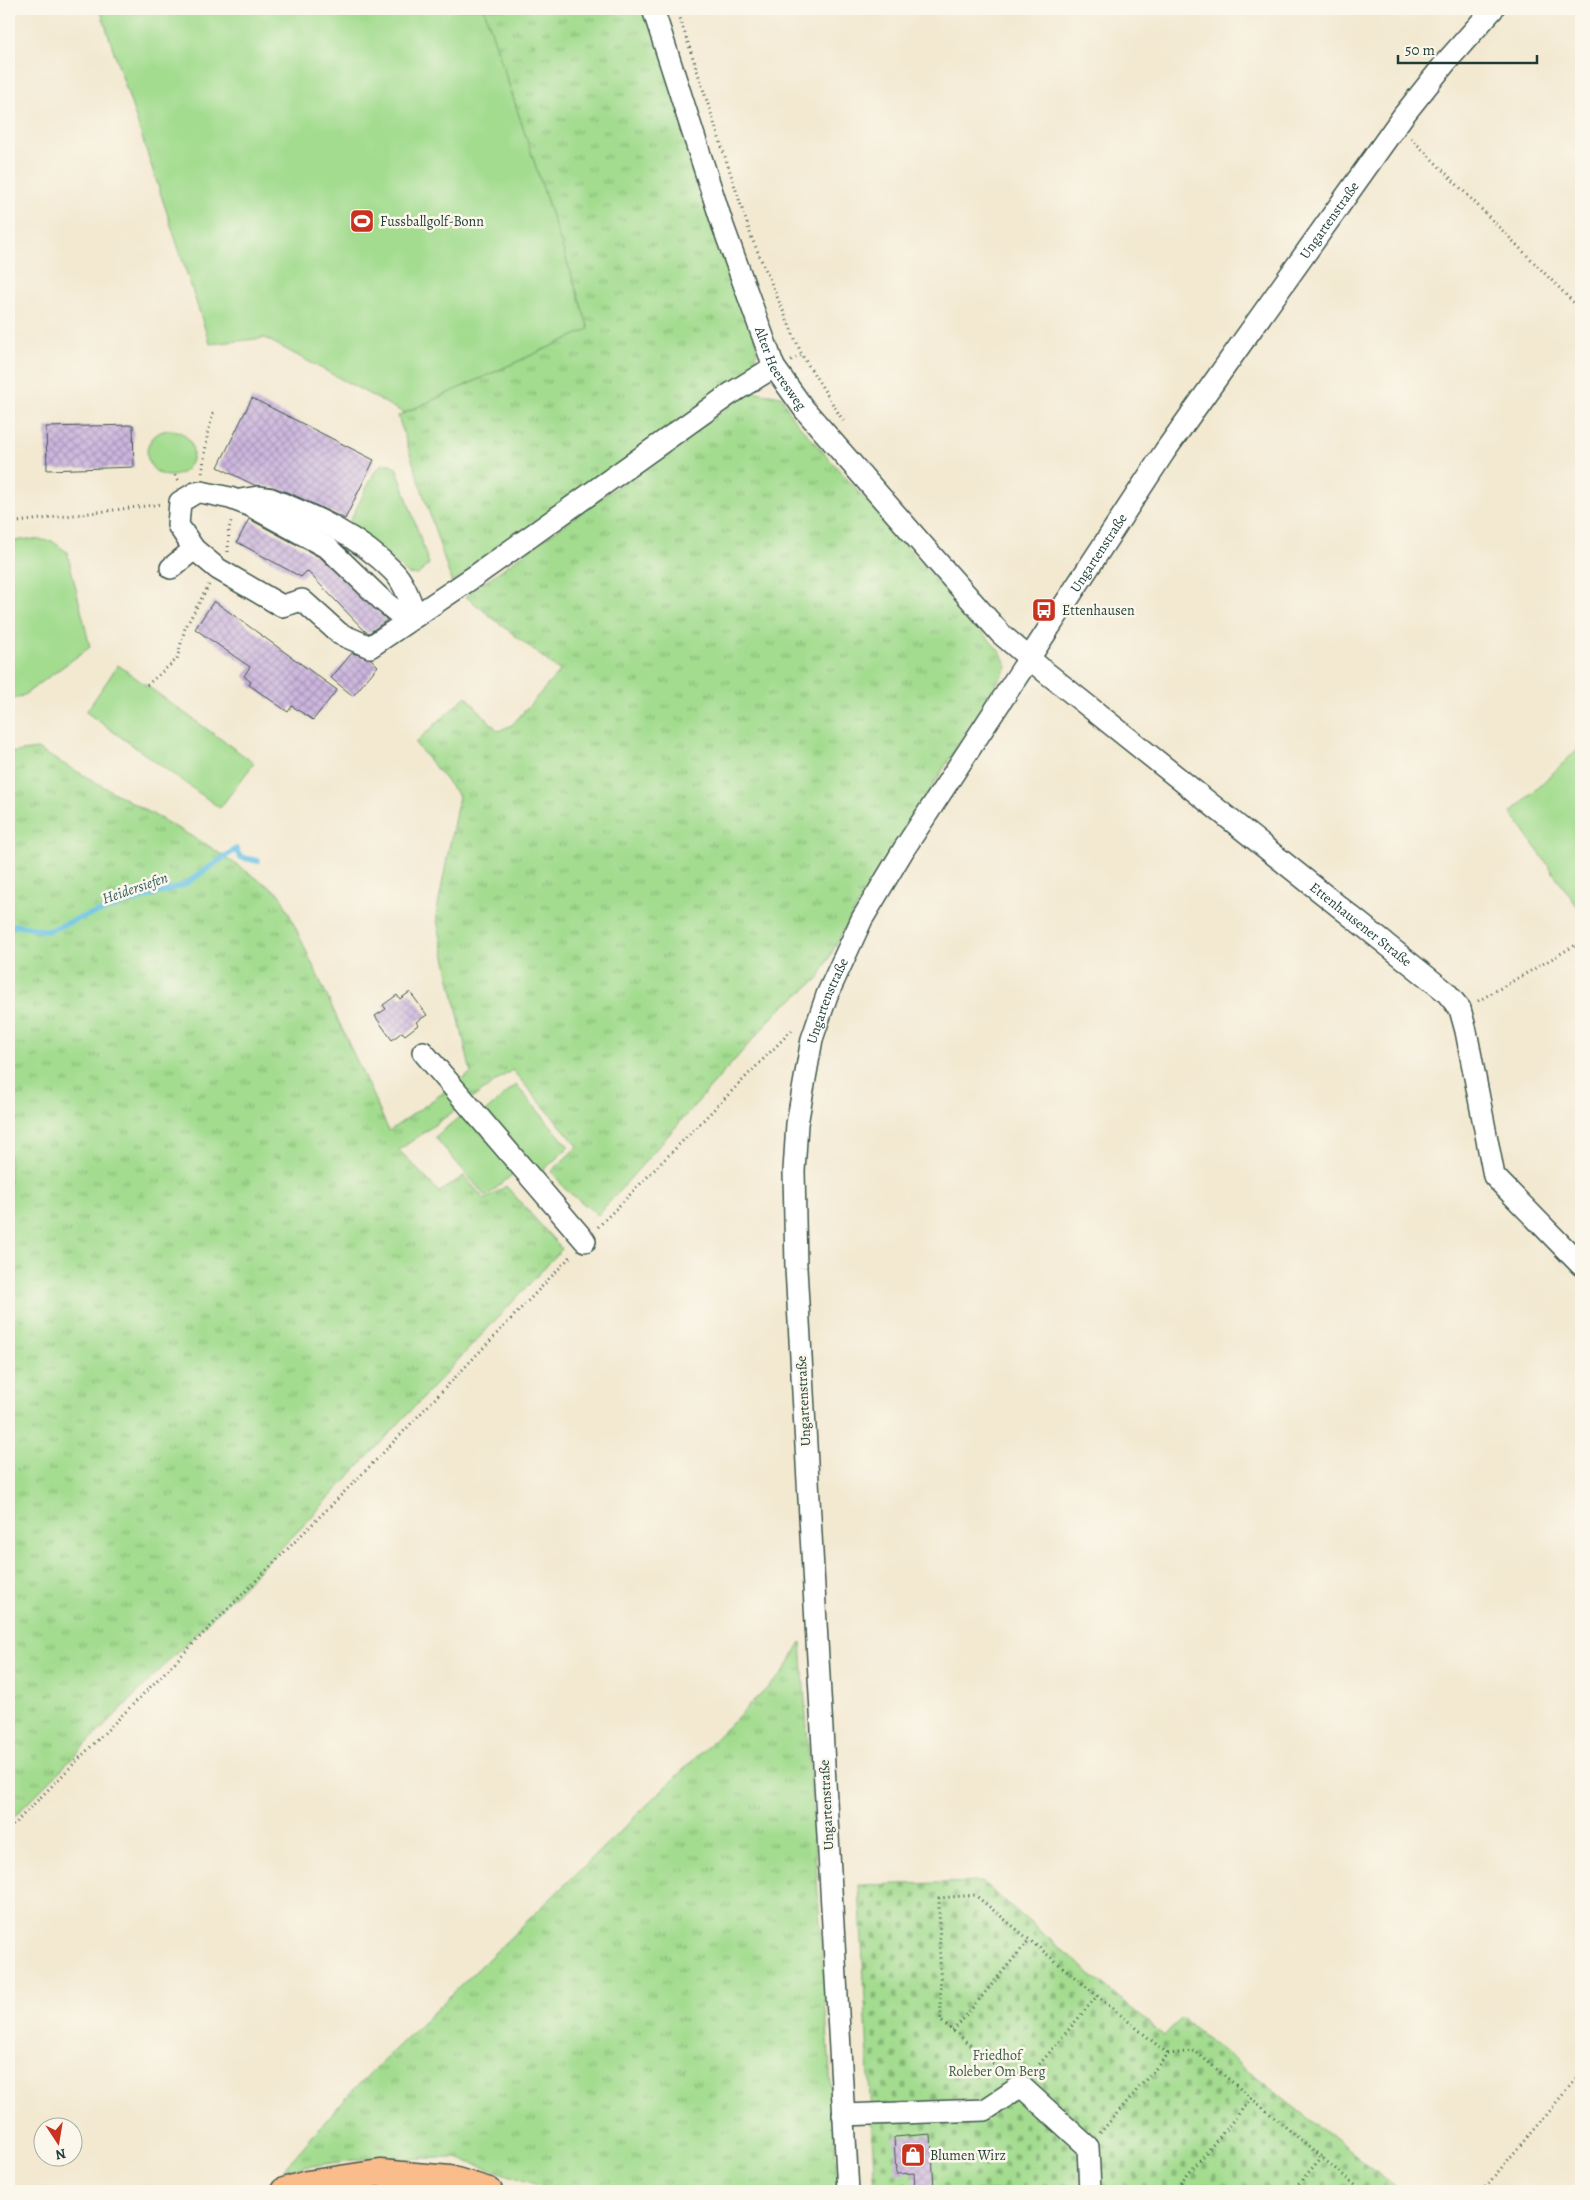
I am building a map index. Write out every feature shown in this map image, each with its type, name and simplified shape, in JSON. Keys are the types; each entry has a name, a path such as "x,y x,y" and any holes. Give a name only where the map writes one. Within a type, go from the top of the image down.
{"main road":[{"path":"284,2191 307,2184 380,2173 450,2179 489,2191"}],"street":[{"name":"Alter Heeresweg","path":"653,9 723,226 774,368 804,409 941,566 1001,634 1028,658"},
{"name":"Ungartenstraße","path":"848,2191 796,1268 794,1171 797,1124 812,1039 826,994 862,919 904,849 1028,658 1165,451 1398,125 1446,62 1493,9"},
{"path":"412,618 382,600 328,548 238,500 201,492 195,493 180,502 178,525 194,549 225,572 282,606 302,600 340,634 370,647 475,576 730,394 774,368"},
{"path":"238,500 258,497 270,499 347,534 394,572 405,589 412,618"},
{"path":"171,568 194,549"},
{"name":"Ettenhausener Straße","path":"1028,658 1446,992 1460,1009 1494,1176 1581,1265"},
{"path":"422,1052 585,1241"},
{"path":"843,2115 985,2110 1021,2086 1088,2147 1090,2191"}],"path":[{"path":"677,9 751,236 802,355 845,423"},
{"path":"1398,125 1428,153 1581,310"},
{"path":"201,492 201,478 208,432 214,410"},
{"path":"147,685 177,659 184,628 225,572 229,528 238,500"},
{"path":"9,523 180,502"},
{"path":"1460,1009 1482,999 1581,942"},
{"path":"9,1829 382,1454 585,1241 799,1023"},
{"path":"1097,1996 1021,2086 941,2021 939,1898 975,1895 1168,2054"},
{"path":"953,2030 1029,1940"},
{"path":"1088,2147 1168,2054 1194,2051 1362,2191"},
{"path":"1482,2191 1581,2073"},
{"path":"1174,2191 1252,2098"},
{"path":"1292,2191 1322,2156"}],"green space":[{"name":"Fussballgolf-Bonn","path":"100,9 484,9 589,329 404,413 265,338 210,344"},
{"path":"484,9 648,9 757,343 756,367 452,583 398,416 589,329"},
{"path":"750,391 781,396 792,417 1001,653 1007,667 850,918 818,979 777,1012 598,1215 565,1189 552,1171 578,1146 512,1070 399,1150 439,1192 464,1176 485,1200 506,1186 562,1249 301,1528 9,1822 9,753 37,749 207,845 280,894 389,1131 471,1073 436,916 459,796 415,743 466,696 498,731 512,725 560,671 465,596"},
{"path":"166,430 174,430 183,434 189,440 193,453 189,466 183,472 174,476 166,476 157,472 151,466 147,457 147,449 151,440 157,434"},
{"path":"382,464 391,464 397,469 429,564 418,575 408,574 350,524 374,473"},
{"path":"28,539 52,541 67,552 90,647 24,695 9,701 9,542"},
{"path":"118,665 254,763 220,808 86,712"},
{"path":"1581,746 1581,904 1577,906 1511,813"},
{"path":"516,1085 569,1147 540,1173 486,1111"},
{"path":"464,1113 514,1173 486,1197 435,1137"},
{"path":"801,1642 838,2191 556,2191 456,2158 359,2159 283,2170 350,2093 783,1673"},
{"name":"Friedhof Roleber Om Berg","path":"982,1882 1164,2036 1181,2018 1400,2191 875,2191 859,1885"}],"building":[{"path":"252,398 374,460 345,519 292,494 273,487 254,485 218,467"},
{"path":"133,425 134,467 47,470 46,427"},
{"path":"249,519 321,558 387,620 369,633 365,631 307,571 301,577 237,542"},
{"path":"214,601 337,690 313,720 292,706 288,712 249,685 251,682 244,676 250,667 195,629"},
{"path":"352,653 371,659 378,666 353,696 331,678"},
{"path":"410,992 427,1015 416,1022 418,1025 405,1035 402,1032 392,1040 375,1016 386,1009 383,1005 397,995 400,999"},
{"name":"Blumen Wirz","path":"931,2134 934,2190 915,2191 914,2173 896,2174 894,2137"}],"waterway":[{"name":"Heidersiefen","path":"9,931 15,925 48,931 80,918 184,885 236,849 240,857 258,861"}],"place":[{"name":"Fussballgolf-Bonn","path":"362,221"},
{"name":"Ettenhausen","path":"1044,610"},
{"name":"Blumen Wirz","path":"913,2155"}]}
